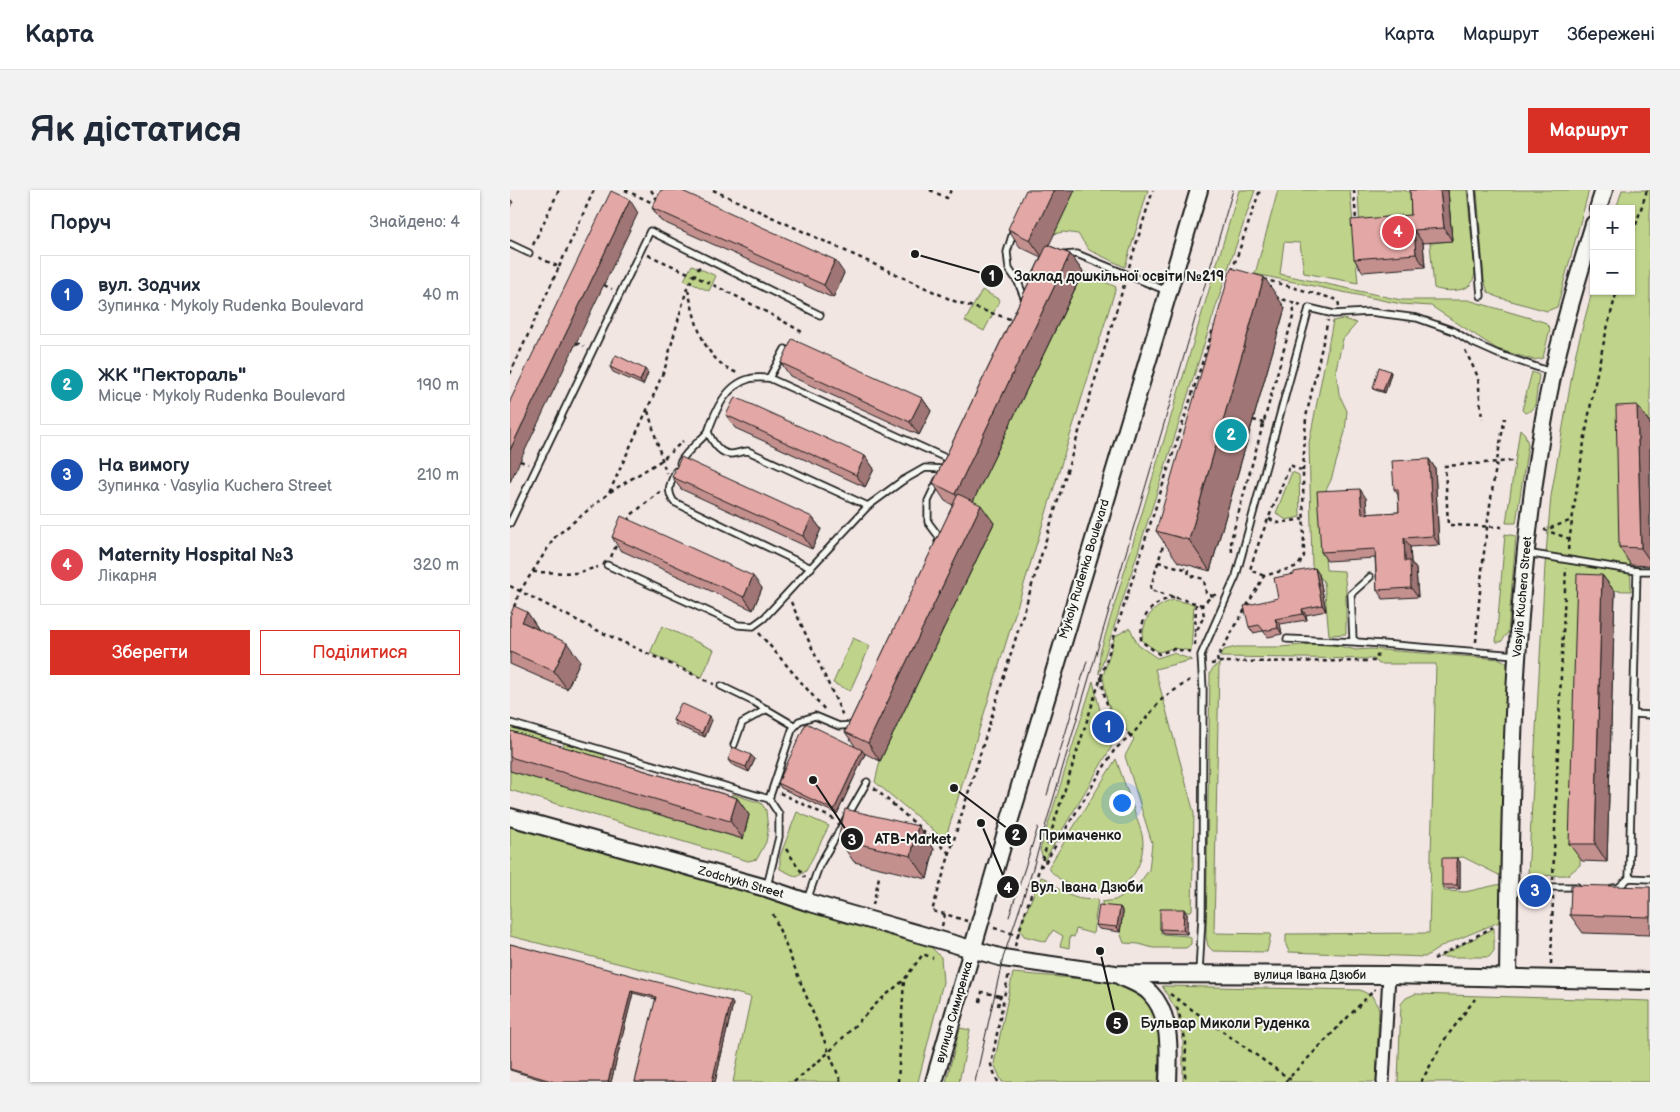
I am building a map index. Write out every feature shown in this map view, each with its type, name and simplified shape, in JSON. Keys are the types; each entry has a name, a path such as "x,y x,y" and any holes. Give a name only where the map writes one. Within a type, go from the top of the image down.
{"street":[{"name":"Mykoly Rudenka Boulevard","path":"934,1082 978,924 1199,190"},
{"path":"1599,205 1604,190"},
{"name":"Vasylia Kuchera Street","path":"1508,978 1510,800 1517,655 1526,552 1543,424 1553,373 1564,323 1590,237"},
{"name":"Zodchykh Street","path":"510,817 766,888 809,895 938,939 972,948"},
{"name":"вулиця Івана Дзюби","path":"972,948 1012,960 1115,974 1389,976 1650,981"},
{"path":"1115,974 1150,992 1159,1005 1165,1023 1169,1050 1168,1082"},
{"path":"1383,1082 1389,976"}],"lane":[{"path":"1472,190 1481,296"},
{"path":"1018,221 1011,236 1007,252 1009,269 1018,282 1024,297"},
{"path":"510,523 650,231 820,314"},
{"path":"510,244 529,253"},
{"path":"1057,258 1064,255 1077,254 1169,291"},
{"path":"1013,320 1028,290"},
{"path":"1199,975 1202,916 1203,689 1201,655 1236,576 1309,308 1339,314 1370,312 1417,318 1454,331 1471,342 1498,354 1553,373"},
{"path":"769,378 785,348"},
{"path":"811,568 674,502 669,495 669,485 683,455 708,432 715,410 732,388 749,379 769,378 948,459"},
{"path":"708,432 713,443 721,450 732,454 748,450 868,506"},
{"path":"936,546 940,538 928,522 928,501 952,450"},
{"path":"607,565 738,624 752,626 764,618 868,506 902,481 925,468 943,469"},
{"path":"1526,552 1637,571 1650,571"},
{"path":"1629,878 1637,571"},
{"path":"1357,642 1353,639 1351,594 1370,576"},
{"path":"1287,639 1383,643 1517,655"},
{"path":"720,686 767,709 795,726"},
{"path":"734,745 742,723 767,709"},
{"path":"1634,714 1650,714"},
{"path":"769,800 792,730 799,721 815,716 840,726 848,726 854,725 858,717"},
{"path":"510,723 769,800 779,814 779,837 766,888"},
{"path":"809,895 819,866 867,782"},
{"path":"1609,888 1618,888 1629,878 1650,879"},
{"path":"1509,886 1581,888"}],"path":[{"path":"558,190 529,253 559,267"},
{"path":"510,374 594,190"},
{"path":"625,190 661,207 651,190"},
{"path":"713,190 954,301 1013,320"},
{"path":"930,190 947,198 951,190"},
{"path":"978,924 932,911 1152,190"},
{"path":"1232,271 1260,190"},
{"path":"1354,190 1356,225"},
{"path":"1635,228 1647,190"},
{"path":"640,251 694,275 762,309 802,332"},
{"path":"609,493 665,368 687,288 704,258"},
{"path":"1360,263 1360,272"},
{"path":"1261,279 1338,300 1339,314"},
{"path":"687,288 693,314 706,348 724,368 749,379"},
{"path":"1268,294 1309,308"},
{"path":"1551,964 1560,697 1567,560 1581,458 1604,338 1616,295"},
{"path":"1232,560 1231,540 1294,313 1293,302"},
{"path":"1303,471 1290,465 1257,545 1250,570 1264,576 1298,566 1304,556 1303,471 1306,418 1329,313"},
{"path":"1000,930 1018,935 1100,675 1217,318"},
{"path":"1454,331 1478,377 1482,418"},
{"path":"627,524 631,515 669,485 647,410"},
{"path":"1476,650 1479,589 1486,526 1505,418"},
{"path":"1253,420 1264,423"},
{"path":"514,608 520,591 555,537 609,493 662,460 686,439"},
{"path":"1502,527 1448,526 1445,466 1512,461"},
{"path":"1269,519 1279,523 1303,519"},
{"path":"1570,539 1546,530 1572,520"},
{"path":"1166,535 1150,590 1202,605"},
{"path":"533,572 576,573 607,565 619,540"},
{"path":"1158,562 1189,570 1188,575 1204,579 1206,593 1212,596"},
{"path":"1218,662 1217,658 1264,576"},
{"path":"510,586 590,627 703,680 720,686"},
{"path":"1202,605 1212,596 1218,594 1221,589"},
{"path":"787,593 848,726"},
{"path":"1175,597 1151,608 1140,629 1141,641 1159,654 1173,649 1195,652"},
{"path":"1196,603 1196,659"},
{"path":"1195,634 1204,616 1202,605"},
{"path":"752,626 840,726"},
{"path":"1039,865 1044,866 1115,749 1132,736 1163,698 1212,664 1218,662 1375,661 1383,643"},
{"path":"1100,675 1105,703 1115,720 1132,736"},
{"path":"867,782 950,853"},
{"path":"772,789 844,823"},
{"path":"779,837 809,895"},
{"path":"874,905 879,878"},
{"path":"773,914 841,1082"},
{"path":"938,939 945,914"},
{"path":"1434,959 1497,925"},
{"path":"794,1082 828,1053 879,1001 904,980 923,954 933,958"},
{"path":"998,1082 991,1065 1002,997 1012,960"},
{"path":"1285,1082 1389,976"},
{"path":"898,1082 904,980"},
{"path":"980,1002 982,992 1002,997"},
{"path":"1168,993 1294,1082"},
{"path":"998,1006 1002,997"},
{"path":"1422,1082 1445,1039 1475,999"}],"green space":[{"path":"1075,190 1148,190 1125,267 1089,250 1078,234 1063,232 1054,234"},
{"path":"1239,190 1255,190 1099,674 1100,653"},
{"path":"1278,190 1350,190 1358,283 1304,273 1300,243 1284,242 1280,274 1401,300 1468,300 1544,322 1550,328 1543,358 1534,360 1497,349 1431,306 1401,304 1255,274"},
{"path":"1358,190 1404,190 1410,193 1420,228 1360,233"},
{"path":"1448,190 1467,190 1475,273 1470,285 1463,289 1452,291 1434,288 1430,243 1452,241"},
{"path":"1477,190 1589,190 1557,307 1547,311 1497,297 1488,292 1484,280"},
{"path":"1622,190 1650,190 1650,421 1626,422 1631,591 1587,590 1580,865 1568,875 1528,876 1545,565 1551,496 1576,352 1591,295 1635,295 1635,205 1617,205"},
{"path":"692,265 716,276 709,291 684,280"},
{"path":"1083,272 1116,287 945,840 875,782 880,761 994,523 968,512"},
{"path":"982,290 1000,300 984,331 965,321"},
{"path":"1343,319 1357,323 1343,339 1336,369 1339,394 1347,411 1345,432 1331,480 1321,500 1326,570 1344,571 1346,634 1329,635 1324,582 1312,566 1309,443 1333,321"},
{"path":"1532,372 1539,375 1535,405 1531,411 1525,413 1522,410"},
{"path":"1520,429 1525,434 1528,444 1516,523 1506,523"},
{"path":"1292,472 1299,475 1300,517 1286,520 1276,513"},
{"path":"1505,534 1516,536 1508,633 1501,642 1496,642"},
{"path":"1173,600 1194,604 1191,651 1173,648 1159,652 1142,641 1150,614 1159,606"},
{"path":"662,626 714,650 702,677 650,653"},
{"path":"1130,628 1138,645 1157,658 1173,653 1192,660 1155,669 1194,813 1192,910 1187,912 1162,911 1161,934 1191,938 1191,944 1186,948 1153,948 1139,944 1124,943 1120,932 1123,912 1102,909 1102,902 1115,900 1135,889 1149,870 1152,843 1125,756 1134,739 1117,720 1107,702 1103,676 1115,636"},
{"path":"853,638 870,646 850,691 833,683"},
{"path":"1326,643 1356,650 1370,649 1500,659 1506,662 1508,668 1501,876 1463,857 1443,859 1444,891 1465,892 1501,884 1499,922 1444,945 1425,957 1289,952 1286,945 1286,934 1429,933 1436,664 1379,664 1374,659 1220,657 1224,650 1236,647 1280,647"},
{"path":"1219,664 1214,933 1271,934 1267,952 1213,951 1208,946 1206,937 1210,673"},
{"path":"1093,681 1102,719 1112,746 1044,861 1040,850"},
{"path":"510,727 551,739 546,756 510,746"},
{"path":"564,743 605,755 600,772 560,760"},
{"path":"1116,759 1142,835 1143,843 1140,862 1132,876 1121,886 1108,892 1092,892 1077,889 1062,880 1048,868"},
{"path":"510,771 742,839 727,809 732,794 761,803 766,810 768,831 766,842 757,859 748,861 510,790"},
{"path":"797,812 829,826 806,871 797,877 780,869 780,856"},
{"path":"510,827 748,892 929,945 941,957 943,982 918,1082 733,1082 751,997 510,936"},
{"path":"1041,877 1073,897 1098,899 1093,934 1076,929 1074,937 1070,936 1069,948 1060,946 1063,936 1053,930 1046,942 1024,936 1019,928"},
{"path":"1494,928 1494,951 1489,957 1439,957"},
{"path":"1013,973 1108,981 1134,988 1152,1006 1160,1035 1158,1082 1002,1082 994,1064"},
{"path":"1162,986 1360,990 1372,996 1379,1009 1376,1082 1183,1082 1183,1041 1177,1011"},
{"path":"1415,994 1650,1001 1650,1082 1398,1082 1401,1004 1406,998"},
{"path":"960,1028 970,1030 959,1082 946,1082"}],"building":[{"path":"661,190 680,190 835,260 824,285 652,208"},
{"path":"1026,190 1054,190 1030,240 1008,229"},
{"path":"1410,190 1440,190 1444,228 1414,230 1416,254 1354,259 1351,220 1411,215"},
{"path":"611,191 630,200 510,450 510,401"},
{"path":"1047,245 1070,254 955,494 933,483"},
{"path":"1231,268 1264,277 1189,540 1156,531"},
{"path":"792,339 922,398 910,422 781,363"},
{"path":"616,355 645,369 640,381 610,367"},
{"path":"1379,367 1390,371 1383,391 1373,388"},
{"path":"735,397 865,456 856,475 726,415"},
{"path":"1637,405 1641,548 1619,547 1616,406"},
{"path":"681,457 812,517 803,536 672,477"},
{"path":"1429,459 1433,536 1404,538 1405,561 1410,561 1411,588 1377,590 1375,549 1321,552 1317,491 1360,489 1362,514 1399,512 1398,489 1394,489 1392,461"},
{"path":"958,494 981,505 868,743 845,732"},
{"path":"621,516 753,576 744,597 612,537"},
{"path":"1315,568 1322,605 1302,609 1303,614 1275,619 1278,628 1264,631 1259,625 1249,627 1244,606 1278,598 1274,578"},
{"path":"1577,574 1602,575 1595,844 1569,844"},
{"path":"514,606 527,612 522,622 567,643 554,671 510,652 510,616"},
{"path":"681,703 709,716 702,733 673,720"},
{"path":"806,723 862,750 834,810 778,783"},
{"path":"510,731 737,798 730,821 510,757"},
{"path":"733,747 751,755 746,767 728,760"},
{"path":"845,809 918,826 911,856 838,839"},
{"path":"1442,858 1457,858 1457,885 1442,885"},
{"path":"1571,885 1650,887 1650,917 1570,915"},
{"path":"1099,905 1120,907 1117,927 1096,925"},
{"path":"1160,909 1184,909 1183,930 1160,929"},
{"path":"510,944 731,1001 712,1082 635,1082 656,997 631,991 608,1082 555,1082 510,1069"}],"tram line":[{"path":"975,1082 1003,958 1030,878 1233,190"},
{"path":"1047,795 1087,661"},
{"path":"1009,917 1038,827"}],"place":[{"name":"Maternity Hospital №3","path":"1398,232"},
{"name":"Заклад дошкільної освіти №219","path":"915,254"},
{"name":"ЖК \"Пектораль\"","path":"1231,435"},
{"name":"вул. Зодчих","path":"1108,727"},
{"name":"ATB-Market","path":"813,780"},
{"name":"Примаченко","path":"954,788"},
{"name":"Вул. Івана Дзюби","path":"981,823"},
{"name":"На вимогу","path":"1535,891"},
{"name":"Бульвар Миколи Руденка","path":"1100,951"}]}
